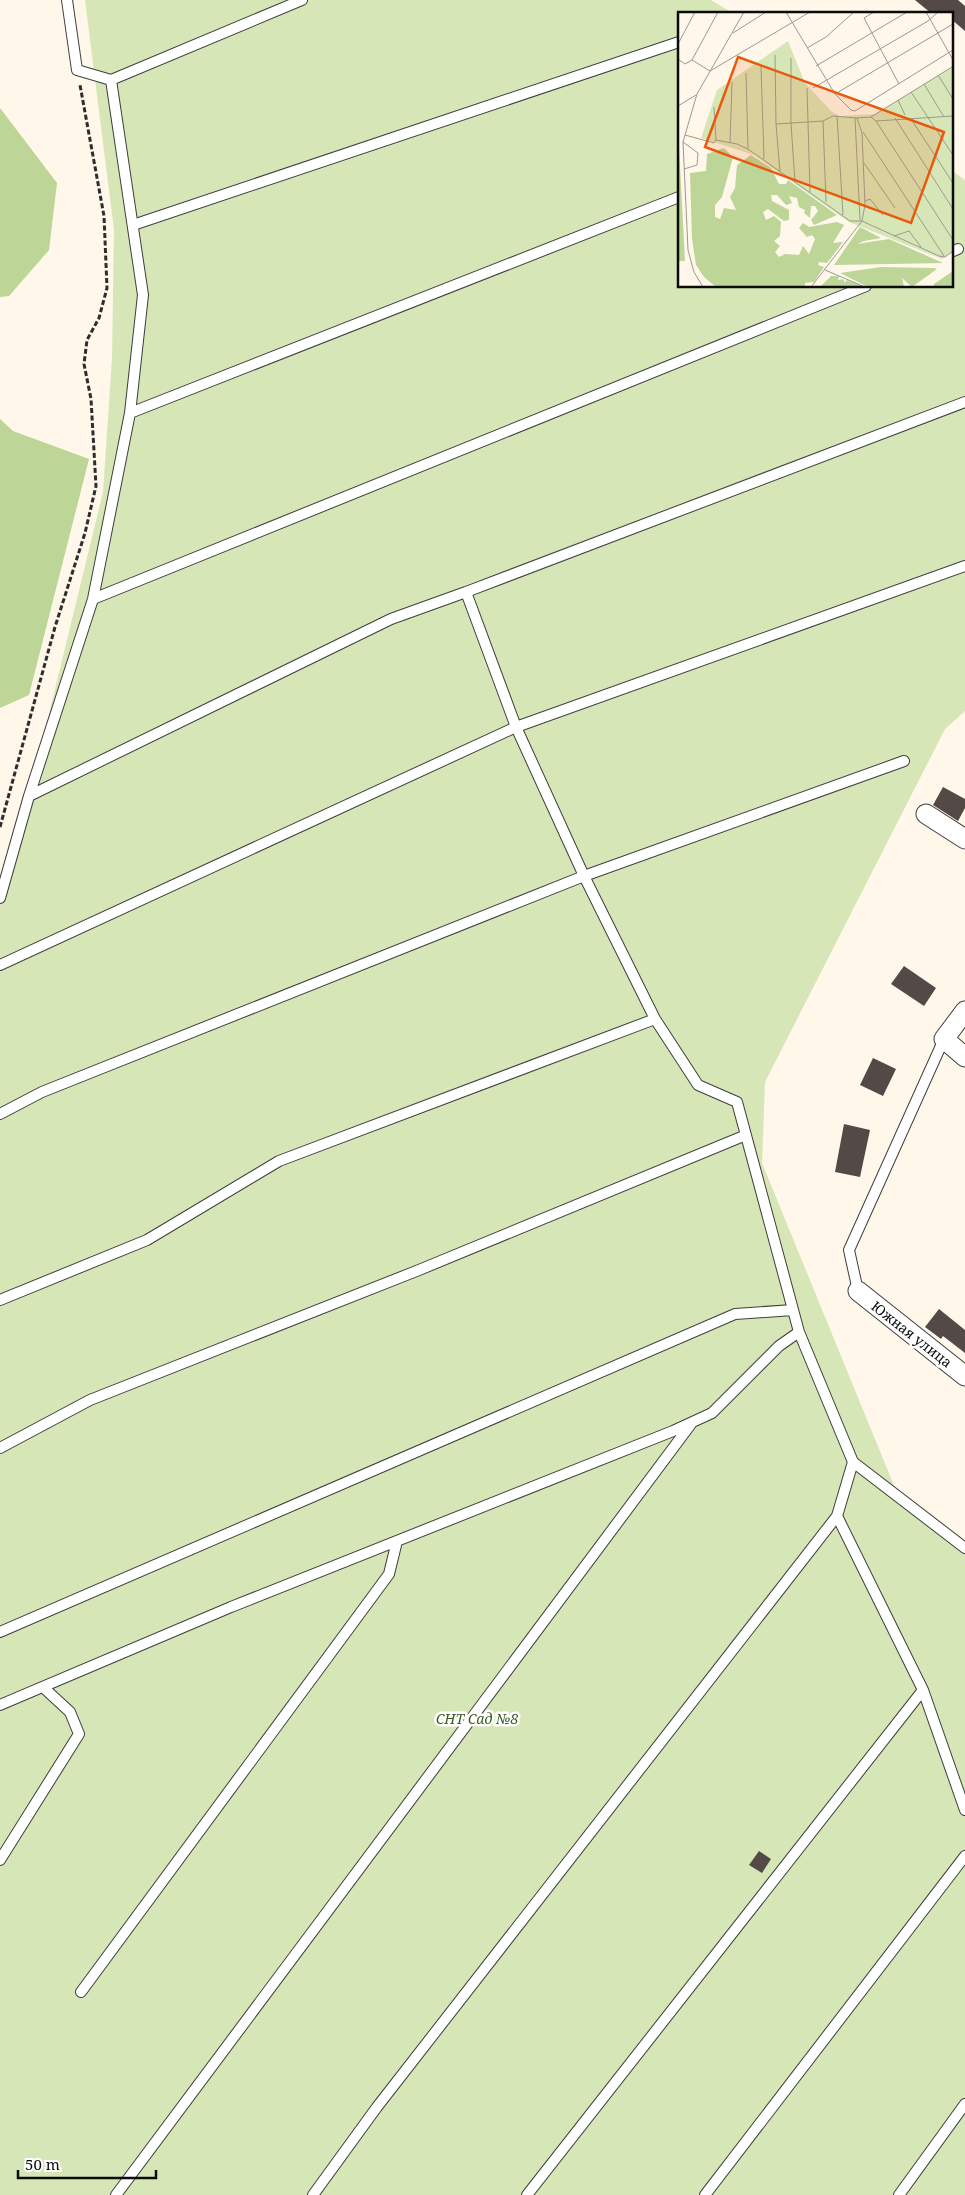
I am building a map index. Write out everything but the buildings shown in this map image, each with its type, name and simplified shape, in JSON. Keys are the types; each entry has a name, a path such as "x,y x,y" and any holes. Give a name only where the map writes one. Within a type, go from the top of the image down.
{"street":[{"path":"926,814 965,840"},
{"path":"965,1011 944,1039 965,1057"},
{"name":"Южная улица","path":"858,1291 965,1376"}],"lane":[{"path":"67,0 77,70 111,80 302,0"},
{"path":"133,225 678,42"},
{"path":"0,898 29,796 93,599 130,413 143,295 111,80"},
{"path":"130,413 678,196"},
{"path":"93,599 861,288"},
{"path":"29,796 391,619 965,402"},
{"path":"0,965 516,727 965,566"},
{"path":"466,592 516,727 584,876 655,1019 698,1085 738,1102 799,1332 853,1462 965,1548"},
{"path":"0,1114 42,1092 584,876 904,761"},
{"path":"0,1300 147,1240 279,1161 655,1019"},
{"path":"858,1291 849,1250 944,1039"},
{"path":"0,1448 90,1400 419,1270 746,1135"},
{"path":"0,1632 736,1314 793,1310"},
{"path":"0,1705 44,1688 231,1607 712,1413 780,1346 799,1332"},
{"path":"116,2195 692,1422"},
{"path":"313,2195 377,2107 837,1516 853,1462"},
{"path":"837,1516 923,1690 965,1810"},
{"path":"81,1992 390,1574 397,1541"},
{"path":"0,1860 78,1734 70,1712 44,1688"},
{"path":"527,2195 923,1690"},
{"path":"705,2195 965,1856"},
{"path":"898,2195 965,2104"}],"path":[{"path":"0,827 55,627 85,533 96,486 91,399 84,364 87,340 99,318 107,288 104,216 77,70"}],"green space":[{"name":"СНТ Сад №8","path":"85,0 711,0 731,12 678,12 678,288 952,288 952,171 965,180 965,711 945,729 765,1082 762,1163 895,1488 965,1543 965,2195 0,2195 0,898 29,796 103,492 112,359 114,230"},
{"path":"0,108 57,183 49,250 9,296 0,297"},
{"path":"0,419 13,431 89,459 29,695 0,708"}]}
